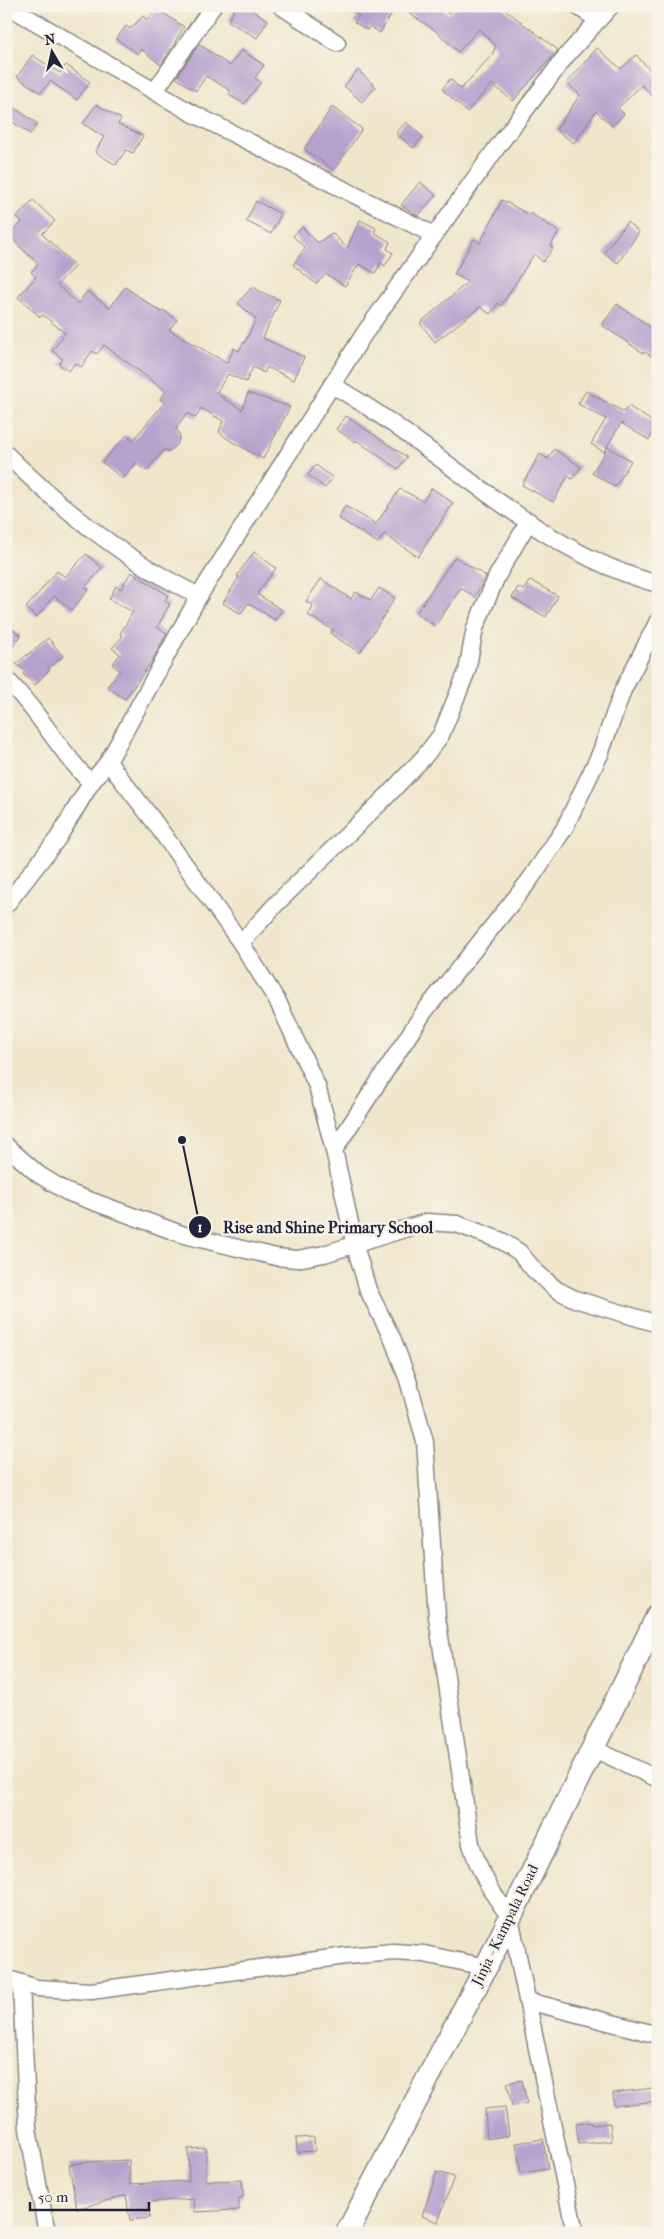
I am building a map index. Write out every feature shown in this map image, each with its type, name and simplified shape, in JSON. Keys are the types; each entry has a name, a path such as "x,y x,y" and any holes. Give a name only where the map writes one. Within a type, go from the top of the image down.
{"highway":[{"name":"Jinja - Kampala Road","path":"347,2233 486,1967 658,1615"}],"street":[{"path":"8,6 155,91 332,185 434,235"},
{"path":"155,91 213,6"},
{"path":"281,6 337,43"},
{"path":"577,6 598,20"},
{"path":"6,905 58,838 91,783 108,762 199,596 364,334 434,235 566,56 611,6"},
{"path":"332,385 368,405 455,470 568,548 603,566 658,584"},
{"path":"6,454 36,483 98,536 145,568 199,596"},
{"path":"241,943 276,904 386,797 424,757 441,735 467,671 475,628 498,576 529,521"},
{"path":"334,1150 424,1012 529,882 564,829 600,754 623,690 658,621"},
{"path":"6,679 28,701 76,769 91,783"},
{"path":"108,762 153,820 241,943 278,1002 317,1086 334,1150 355,1246 368,1290 399,1356 426,1442 437,1617 471,1844 475,1861 488,1888 510,1917 575,2233"},
{"path":"6,1146 38,1174 67,1192 184,1235 251,1252 297,1259 355,1246 426,1222 457,1224 502,1241 514,1249 557,1290 575,1299 658,1324"},
{"path":"592,1748 658,1779"},
{"path":"47,2233 28,2129 14,1981 60,1991 91,1991 346,1956 394,1952 424,1954 486,1967"},
{"path":"528,2001 658,2036"}],"building":[{"path":"236,6 245,6 268,20 257,38 228,21"},
{"path":"343,6 396,6 380,33 370,26 367,30 354,22 359,16"},
{"path":"398,6 438,6 449,14 458,6 500,6 558,50 513,101 492,84 467,112 442,89 450,79 461,89 492,55 496,46 479,29 458,52 436,31"},
{"path":"156,8 184,27 161,65 141,49 138,54 116,39 126,26 130,29 143,16 148,20"},
{"path":"199,44 230,66 241,50 264,65 255,78 261,82 244,104 229,95 231,91 206,76 196,91 176,78"},
{"path":"597,48 621,69 636,55 658,78 658,102 642,85 618,108 624,114 612,126 596,111 574,143 556,130 580,95 567,83"},
{"path":"32,55 60,73 66,65 90,82 77,100 50,81 41,93 17,77"},
{"path":"358,70 376,87 362,102 344,86"},
{"path":"6,102 38,124 30,134 6,117"},
{"path":"96,104 121,119 118,124 143,136 133,153 126,150 116,165 95,152 104,137 83,124"},
{"path":"332,107 362,129 334,170 304,149"},
{"path":"406,122 423,137 413,148 396,133"},
{"path":"420,182 436,195 418,216 401,205"},
{"path":"33,200 55,221 42,234 75,266 57,285 78,304 87,291 110,308 125,287 161,312 163,310 177,320 169,330 227,363 234,348 239,351 245,342 256,319 238,303 253,286 259,291 280,300 263,338 304,357 294,380 267,367 264,373 253,367 246,382 228,374 216,393 242,410 248,393 290,407 263,459 229,440 219,432 223,421 201,408 196,418 187,413 176,428 180,436 177,445 169,451 164,450 146,471 136,463 123,479 102,462 127,435 133,440 165,402 160,399 166,391 104,345 97,354 92,351 81,367 75,363 69,371 59,364 63,359 52,351 65,333 43,315 40,317 18,297 36,277 31,272 38,264 8,235 22,222 17,217"},
{"path":"502,200 528,214 530,213 559,232 550,246 553,248 543,262 534,254 501,306 498,303 490,314 480,307 435,342 420,323 468,282 454,274 474,239 480,243"},
{"path":"256,201 281,214 271,234 246,221"},
{"path":"360,220 376,228 374,232 390,242 387,249 393,253 385,266 381,263 375,273 359,264 345,286 326,274 316,284 293,265 305,248 293,236 302,227 318,243 332,233 347,248"},
{"path":"627,222 639,232 618,263 604,253"},
{"path":"617,304 658,332 658,360 645,352 643,353 602,325"},
{"path":"586,391 624,412 628,406 658,425 649,440 621,423 604,452 591,444 606,419 578,404"},
{"path":"346,416 407,457 398,469 356,440 355,442 336,429"},
{"path":"608,447 631,461 615,487 592,473"},
{"path":"554,449 581,467 572,479 568,476 553,502 522,485 540,454 548,459"},
{"path":"316,465 333,478 325,488 308,475"},
{"path":"432,488 453,503 418,557 384,534 378,543 338,518 345,506 376,524 400,489 423,501"},
{"path":"254,552 276,568 257,594 282,610 275,620 248,603 241,614 223,603 239,577 237,576"},
{"path":"86,554 102,568 85,587 89,589 72,610 54,596 37,617 26,608 57,571 65,577"},
{"path":"455,557 486,576 475,597 461,588 435,626 416,613"},
{"path":"131,572 168,595 165,601 170,604 157,627 167,633 152,661 125,699 107,687 120,670 112,665 120,654 112,648 123,636 120,634 133,612 109,599 116,586 121,589"},
{"path":"321,579 351,599 355,592 371,600 379,588 395,598 360,653 331,634 333,630 308,615 313,606 306,601"},
{"path":"530,580 558,596 546,617 512,598 518,587 524,590"},
{"path":"6,624 21,636 6,654"},
{"path":"48,638 63,656 48,668 49,670 35,685 23,674 25,671 16,664"},
{"path":"522,2080 527,2103 512,2106 507,2083"},
{"path":"654,2088 656,2101 614,2106 613,2093"},
{"path":"505,2107 509,2135 487,2139 485,2109"},
{"path":"591,2122 592,2125 610,2123 612,2141 579,2144 576,2124"},
{"path":"314,2137 315,2151 297,2152 296,2138"},
{"path":"543,2139 548,2169 521,2173 516,2143"},
{"path":"206,2148 206,2181 242,2180 243,2197 239,2198 239,2210 195,2212 194,2199 148,2202 150,2218 130,2220 126,2195 77,2209 69,2165 85,2162 129,2160 130,2184 189,2181 188,2149"},
{"path":"437,2172 454,2177 438,2222 422,2216"}],"place":[{"name":"Rise and Shine Primary School","path":"182,1140"}]}
